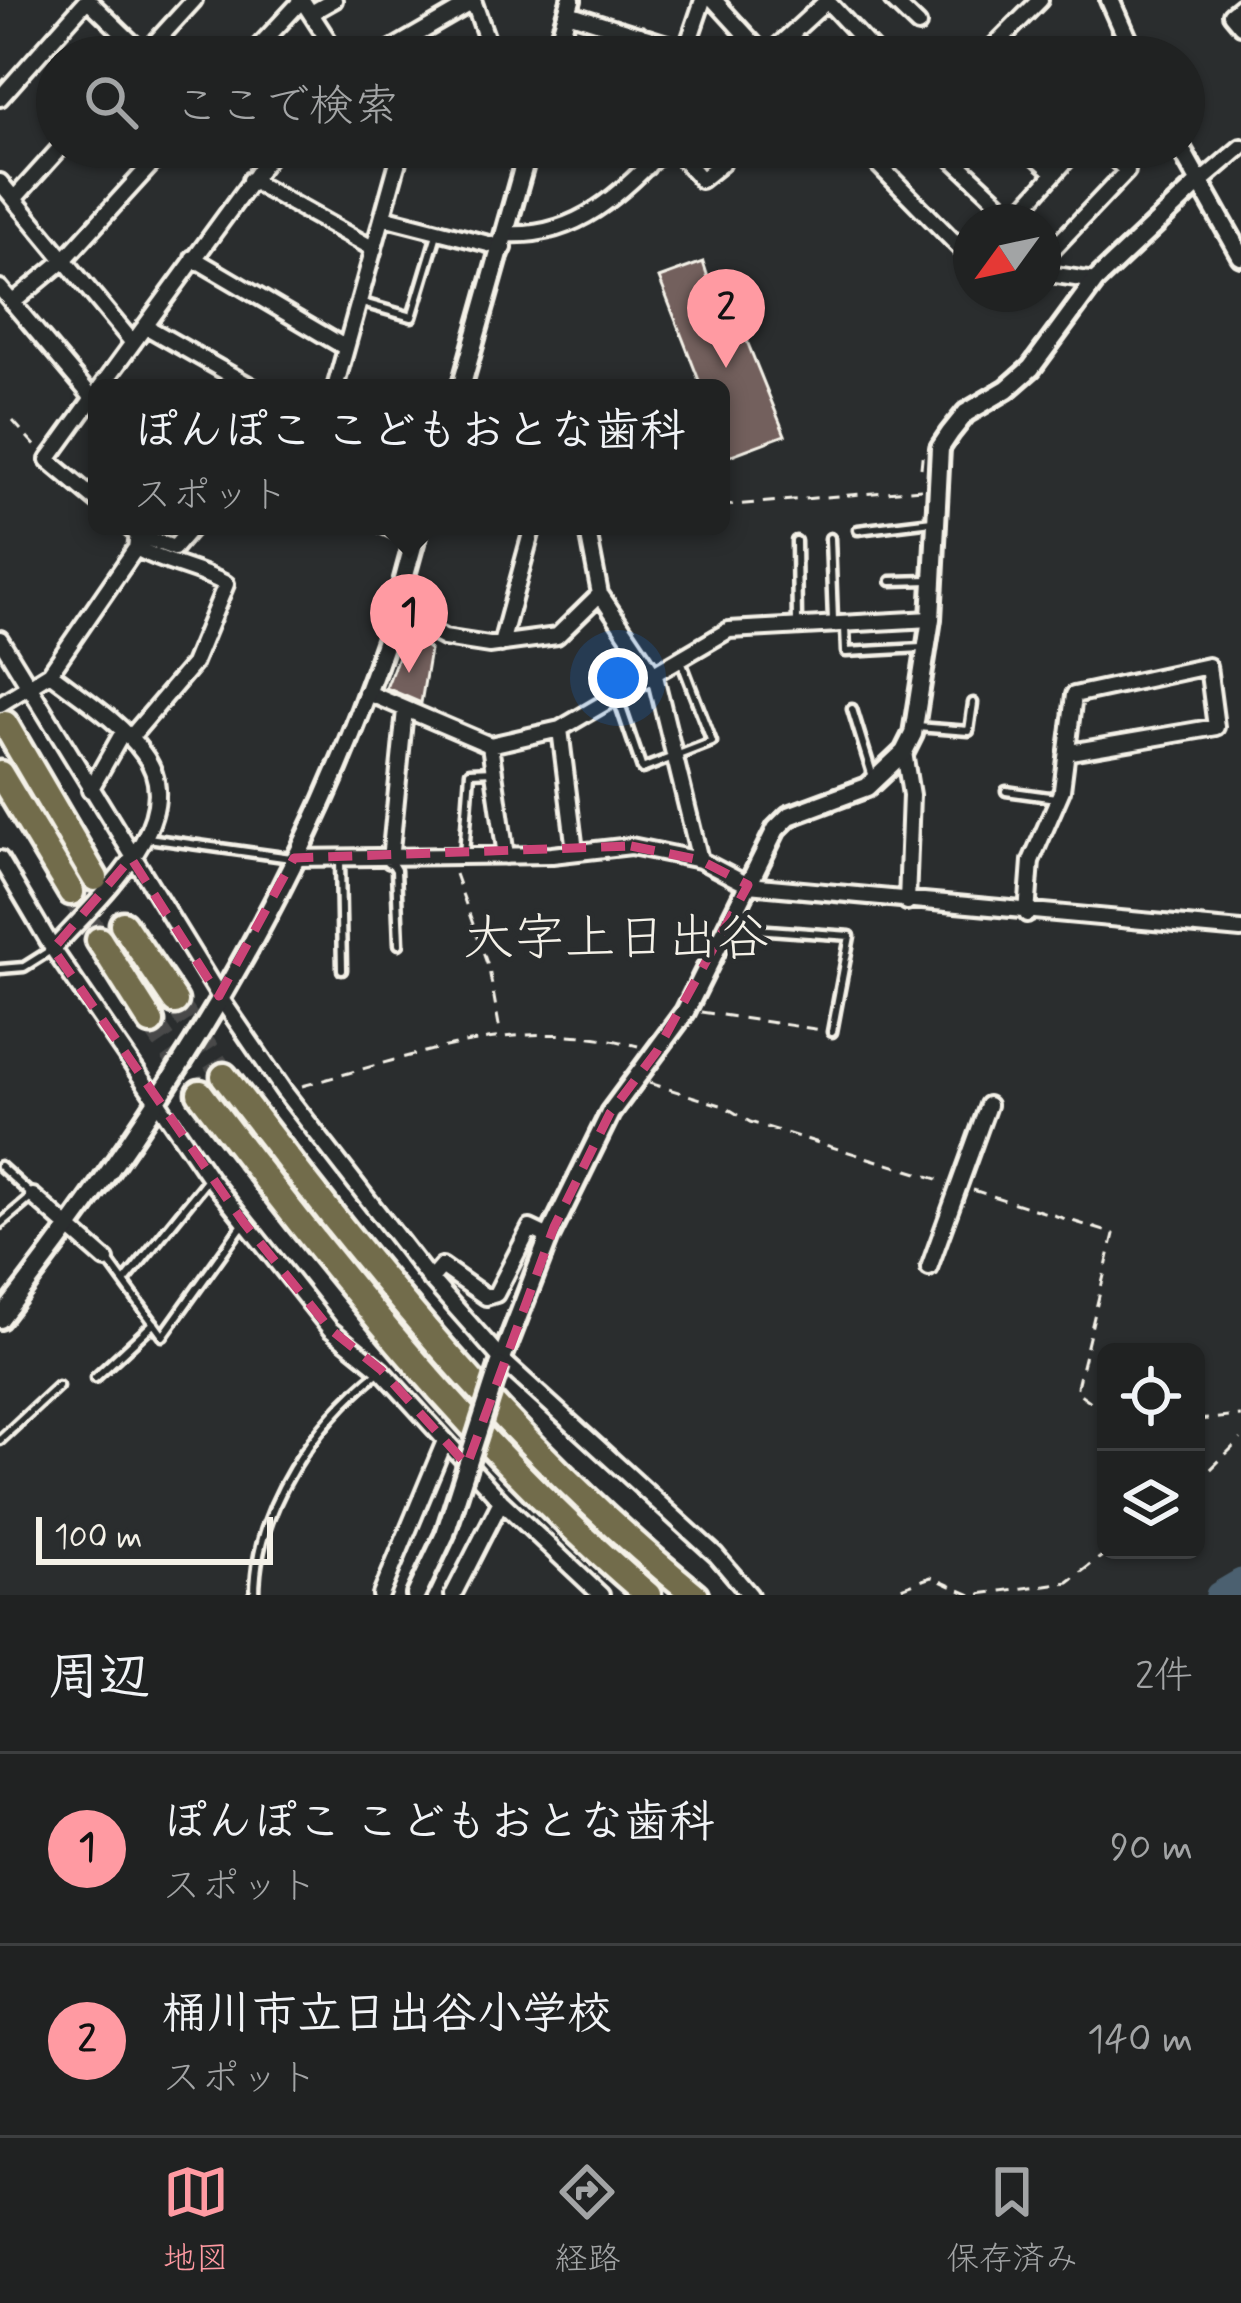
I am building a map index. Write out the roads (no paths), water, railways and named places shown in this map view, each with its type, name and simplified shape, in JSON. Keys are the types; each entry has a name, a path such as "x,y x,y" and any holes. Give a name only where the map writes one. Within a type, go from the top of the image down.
{"highway":[{"path":"2,714 95,878"},
{"path":"0,774 71,892"},
{"path":"123,924 176,1001"},
{"path":"99,940 151,1022"},
{"path":"224,1076 409,1315 468,1382 629,1541 695,1595"},
{"path":"200,1093 316,1247 410,1359 549,1508 649,1595"}],"street":[{"path":"55,36 87,0 124,36"},
{"path":"162,36 194,0"},
{"path":"271,36 305,4 334,0"},
{"path":"694,36 703,0"},
{"path":"714,0 747,36"},
{"path":"892,0 918,25"},
{"path":"1004,36 1040,0"},
{"path":"1110,0 1126,36"},
{"path":"414,36 473,1 486,36"},
{"path":"790,35 821,2 857,36"},
{"path":"305,4 326,36"},
{"path":"561,36 570,6 640,35"},
{"path":"1241,6 1231,14 1241,26"},
{"path":"0,98 36,57"},
{"path":"416,1595 445,1534 500,1363 549,1238 610,1113 688,1006 776,829 789,816 874,781 904,752 914,727 931,619 940,448 966,413 1007,389 1031,368 1095,281 1241,147"},
{"path":"14,199 42,168"},
{"path":"12,303 64,260 148,168"},
{"path":"108,379 258,168"},
{"path":"337,379 396,168"},
{"path":"464,379 524,168"},
{"path":"383,217 506,241 604,209 645,168"},
{"path":"690,168 701,180 716,168"},
{"path":"882,168 953,241"},
{"path":"962,168 999,204"},
{"path":"1049,168 1055,173"},
{"path":"1029,204 1059,168"},
{"path":"1061,240 1127,171 1124,168"},
{"path":"1191,168 1241,256"},
{"path":"250,180 374,249"},
{"path":"0,182 133,343"},
{"path":"193,258 346,347"},
{"path":"1061,276 1095,281"},
{"path":"0,289 88,387"},
{"path":"145,326 238,379"},
{"path":"88,407 48,460 88,493"},
{"path":"134,536 174,548 185,535"},
{"path":"0,1319 158,1102 243,961 366,692 416,535"},
{"path":"501,644 530,535"},
{"path":"589,535 600,594 655,676 700,860"},
{"path":"2,714 28,687 50,673 134,536"},
{"path":"90,790 126,735 193,664 226,584 206,574 174,568 134,536"},
{"path":"395,612 443,638 501,644 557,636 600,594"},
{"path":"366,692 490,746 560,729 618,699 729,629 931,619"},
{"path":"0,639 219,996 284,1090 430,1280 500,1363 716,1555 750,1595"},
{"path":"1027,914 1030,861 1058,798 1070,752 1074,694 1208,666 1216,727 1070,752"},
{"path":"50,673 126,735 154,770 154,823 148,838 53,949"},
{"path":"390,860 405,710"},
{"path":"560,729 574,851"},
{"path":"490,746 506,856"},
{"path":"904,752 911,795 907,902"},
{"path":"294,858 457,858 631,846 700,860 748,885 1241,930"},
{"path":"0,859 53,949 209,1177 330,1329 381,1370 501,1501 601,1595"},
{"path":"929,1268 988,1105"},
{"path":"33,1196 106,1259"},
{"path":"430,1280 442,1266 486,1297 496,1294 530,1228 549,1238"},
{"path":"381,1595 445,1441"},
{"path":"453,1595 501,1501"}],"lane":[{"path":"359,302 412,316 438,231"},
{"path":"858,530 936,520"},
{"path":"830,538 846,652 926,647"},
{"path":"796,541 797,626"},
{"path":"891,581 933,580"},
{"path":"618,699 642,769 712,742 681,660"},
{"path":"914,727 969,731 973,703"},
{"path":"852,709 874,781"},
{"path":"457,858 470,772 494,771"},
{"path":"1006,790 1058,798"},
{"path":"148,838 294,858"},
{"path":"340,860 342,970"},
{"path":"390,860 396,870 399,944"},
{"path":"739,904 755,929 850,936 832,1032"},
{"path":"0,969 24,967 53,949"},
{"path":"0,1166 33,1196 0,1224"},
{"path":"126,1280 209,1177"},
{"path":"106,1259 164,1336 187,1296 244,1223"},
{"path":"95,1378 154,1323"},
{"path":"255,1595 255,1573 274,1510 296,1466 352,1393 381,1370"},
{"path":"0,1440 58,1386"}],"waterway":[{"path":"1219,1595 1241,1582"}],"tunnel":[{"path":"71,892 99,940"},
{"path":"175,1001 224,1076"},
{"path":"151,1022 200,1093"}],"place":[{"name":"桶川市立日出谷小学校","path":"726,368"},
{"name":"ぽんぽこ こどもおとな歯科","path":"409,673"}],"district":[{"name":"大字上日出谷","path":"616,936"}]}
